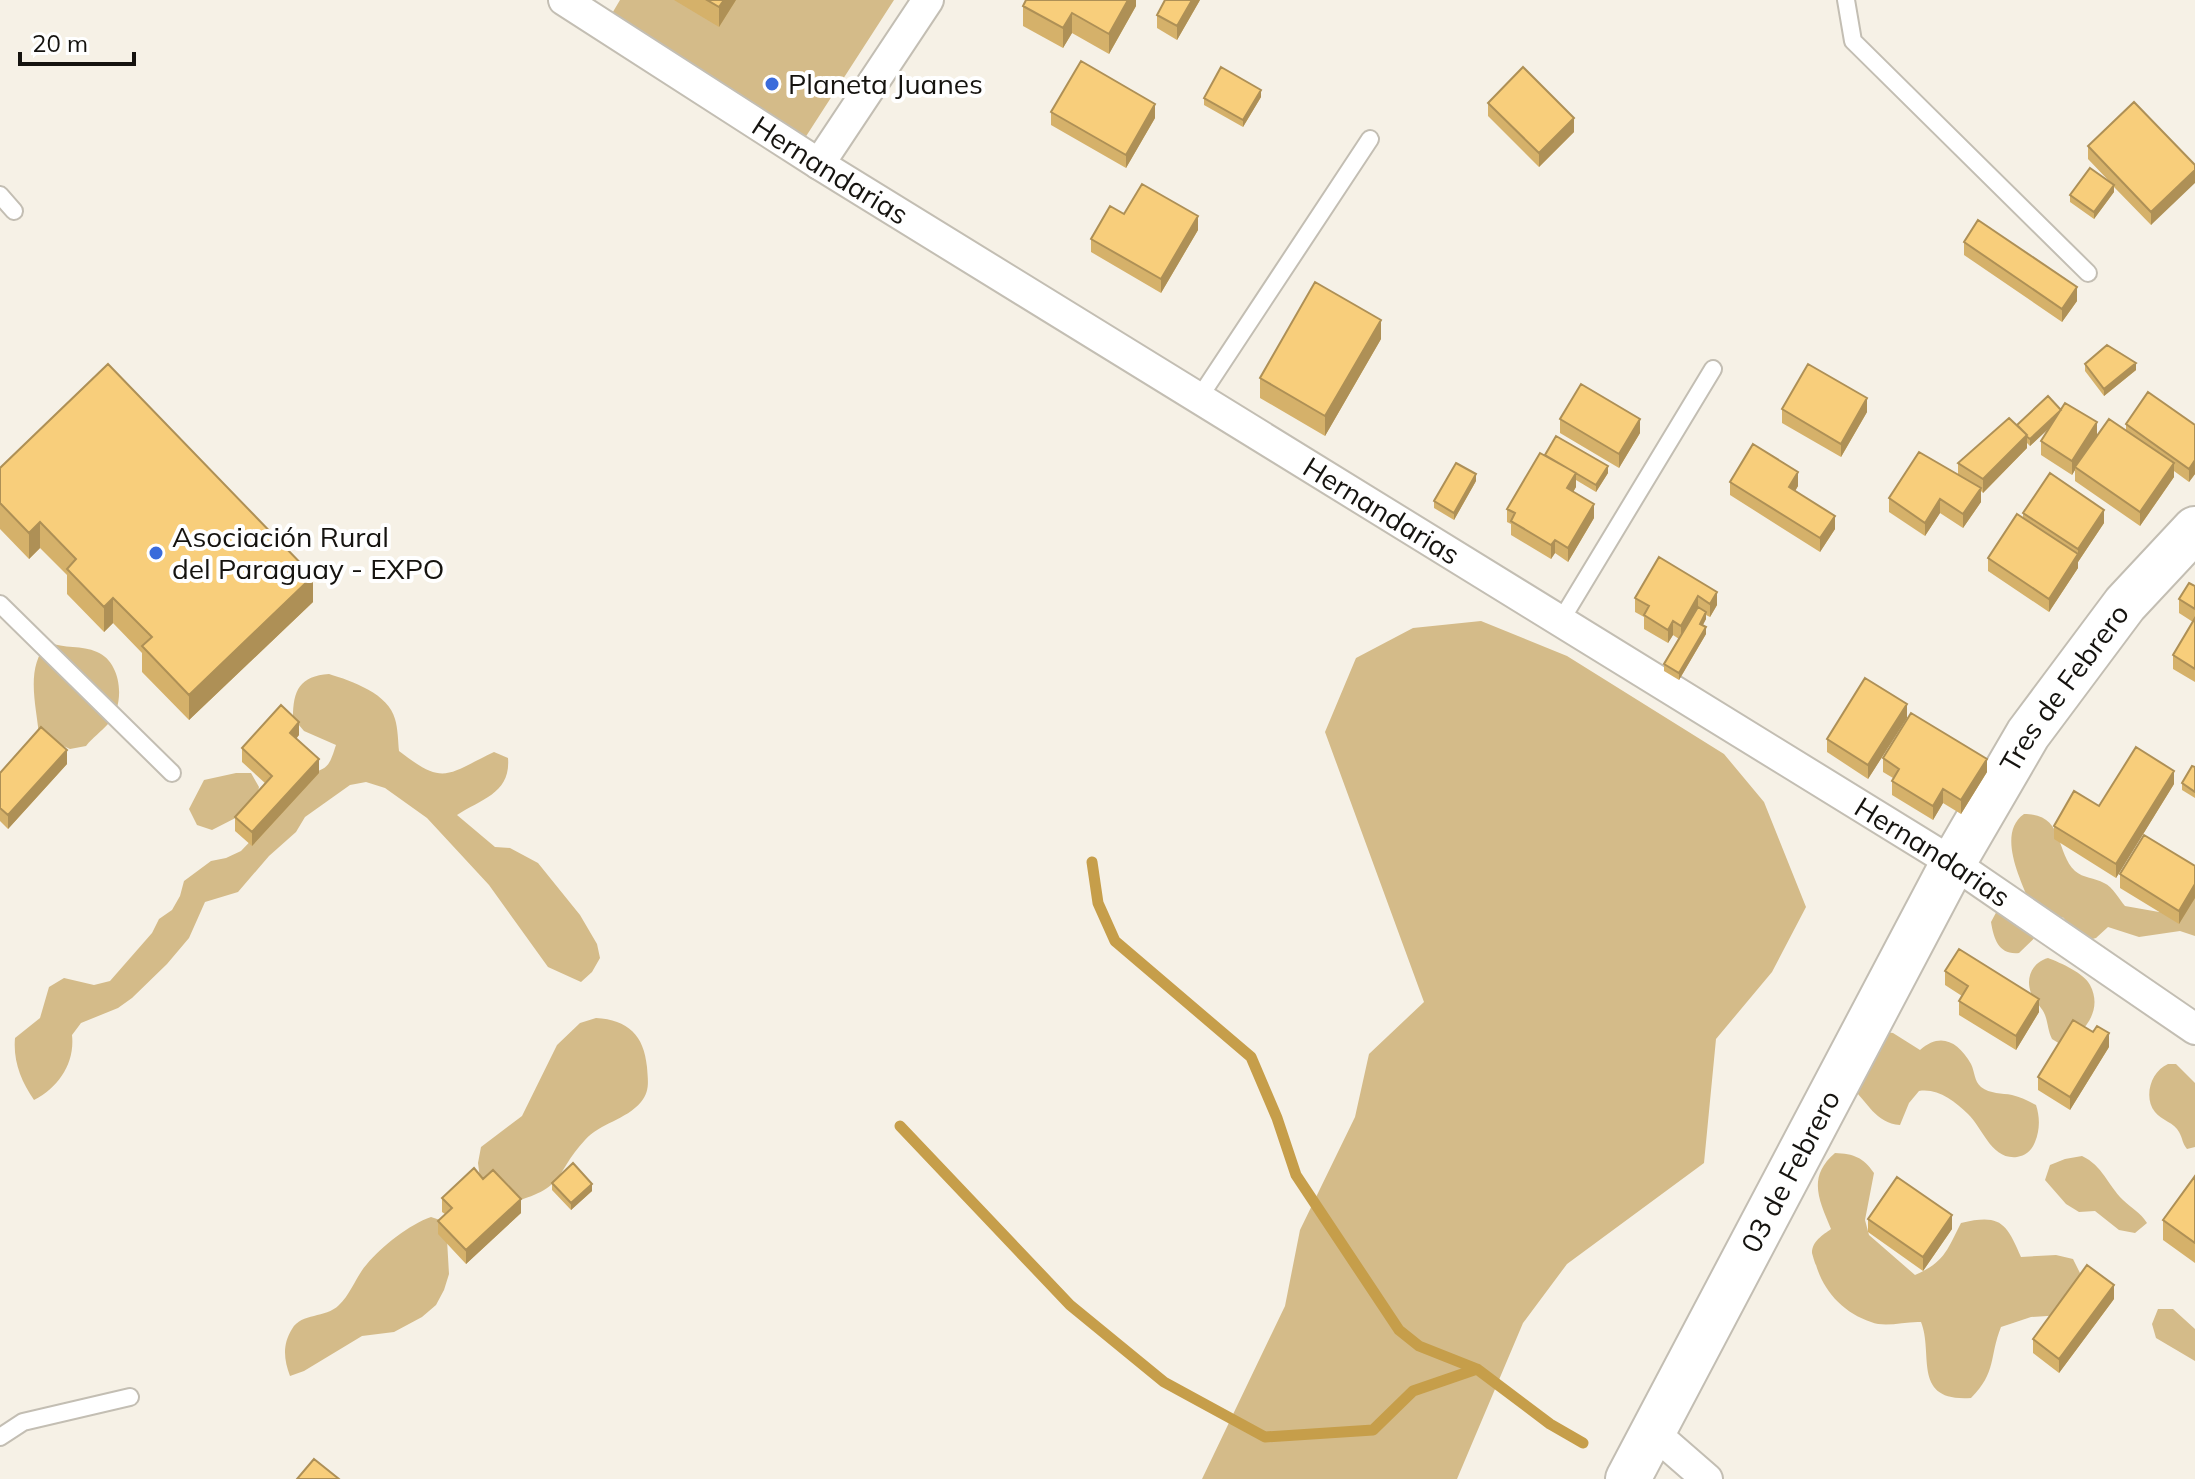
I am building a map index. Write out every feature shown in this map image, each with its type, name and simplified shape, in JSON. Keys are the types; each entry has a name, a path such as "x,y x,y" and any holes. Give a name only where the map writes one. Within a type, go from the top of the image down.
{"street":[{"name":"Hernandarias","path":"564,0 819,164 1953,863 2195,1029"},
{"path":"819,164 928,0"},
{"name":"Tres de Febrero","path":"1953,863 2028,734 2125,604 2195,529"},
{"name":"03 de Febrero","path":"1628,1479 1953,863"},
{"path":"1653,1432 1707,1479"}],"lane":[{"path":"1846,0 1853,41 2088,273"},
{"path":"1199,398 1370,139"},
{"path":"0,195 14,211"},
{"path":"1560,622 1713,369"},
{"path":"0,604 172,773"},
{"path":"0,1437 23,1422 130,1397"}],"shaded area":[{"name":"Planeta Juanes","path":"620,0 894,0 803,141 604,27"},
{"path":"1481,621 1567,656 1724,754 1764,802 1806,907 1772,972 1716,1039 1704,1163 1567,1264 1523,1323 1457,1479 1202,1479 1285,1306 1300,1230 1355,1117 1369,1054 1424,1002 1325,732 1356,658 1413,628"},
{"path":"48,642 97,652 112,665 116,674 119,696 114,716 86,746 70,749 39,735 34,674 36,663"},
{"path":"329,674 358,685 385,702 395,719 399,751 426,769 436,773 455,771 494,752 508,758 508,770 500,787 457,815 495,847 510,848 538,863 580,915 597,944 600,958 592,972 581,982 548,967 489,885 427,818 385,788 366,782 350,785 305,817 296,832 269,856 238,892 205,902 189,938 132,998 118,1008 81,1023 72,1035 71,1055 64,1073 51,1088 34,1100 19,1070 15,1038 40,1018 49,987 64,978 94,985 110,981 152,933 159,919 172,910 184,881 211,861 241,851 294,795 309,773 328,765 336,745 304,731 293,718 300,686 311,678"},
{"path":"251,773 259,787 255,808 212,830 197,825 189,809 204,780"},
{"path":"2024,814 2046,820 2053,827 2075,871 2107,885 2125,906 2167,911 2195,892 2195,936 2180,931 2139,937 2108,927 2089,940 2066,925 2064,918 2057,916 2019,953 2002,949 1991,922 1999,907 2029,901 2016,868 2011,844 2016,822"},
{"path":"2048,958 2083,976 2094,995 2093,1013 2089,1021 2076,1035 2060,1044 2052,1039 2045,1015 2029,987 2032,971 2038,963"},
{"path":"596,1018 617,1022 638,1038 647,1067 646,1094 635,1108 591,1134 552,1185 514,1202 480,1179 478,1163 481,1147 522,1116 557,1045 580,1023"},
{"path":"1877,1031 1893,1033 1920,1050 1935,1041 1948,1042 1966,1056 1981,1087 2036,1105 2039,1128 2030,1150 2017,1157 2000,1154 1968,1114 1951,1100 1933,1092 1919,1091 1909,1103 1900,1125 1878,1116 1851,1087"},
{"path":"2168,1064 2176,1064 2195,1083 2195,1147 2187,1149 2177,1129 2151,1106 2149,1092 2153,1078"},
{"path":"1835,1153 1858,1157 1874,1173 1865,1220 1869,1235 1915,1275 1939,1260 1961,1223 1993,1221 2006,1228 2021,1257 2056,1255 2073,1259 2080,1273 2073,1304 2063,1315 2031,1317 2001,1327 1989,1372 1971,1398 1952,1397 1940,1392 1928,1374 1921,1322 1883,1324 1861,1318 1836,1300 1820,1275 1812,1249 1818,1239 1831,1229 1820,1199 1818,1180 1826,1162"},
{"path":"2082,1156 2095,1165 2147,1223 2135,1233 2119,1230 2095,1211 2079,1212 2066,1204 2045,1180 2050,1165"},
{"path":"431,1217 446,1222 449,1274 436,1305 422,1317 394,1332 362,1336 304,1371 290,1376 285,1347 296,1324 339,1305 380,1250 405,1230"},
{"path":"2158,1309 2173,1309 2195,1329 2195,1361 2156,1338 2152,1324"}],"building":[{"path":"707,0 724,0 719,7"},
{"path":"1026,0 1128,0 1109,34 1072,13 1063,28 1023,6"},
{"path":"1165,0 1192,0 1177,26 1157,15"},
{"path":"1081,61 1155,104 1126,155 1051,112"},
{"path":"1221,67 1261,90 1243,120 1204,98"},
{"path":"1523,67 1574,118 1539,153 1488,103"},
{"path":"2134,102 2195,165 2195,170 2151,212 2088,146"},
{"path":"2090,168 2114,185 2094,212 2070,195"},
{"path":"1142,184 1198,216 1161,279 1091,239 1110,206 1124,214"},
{"path":"1978,220 2077,287 2062,309 1964,242"},
{"path":"1315,282 1381,320 1325,416 1260,378"},
{"path":"2107,345 2136,363 2104,389 2085,364"},
{"name":"Asociación Rural del Paraguay - EXPO","path":"108,364 313,576 189,695 142,646 152,637 113,598 104,607 67,569 76,559 40,522 29,533 0,503 0,468"},
{"path":"1808,364 1867,398 1841,444 1782,409"},
{"path":"1581,384 1640,419 1619,454 1560,419"},
{"path":"2148,392 2195,425 2195,460 2189,469 2126,424"},
{"path":"2048,396 2061,410 2030,439 2017,425"},
{"path":"2065,403 2097,422 2072,461 2041,441"},
{"path":"2009,418 2027,435 1983,479 1958,463"},
{"path":"2109,419 2174,463 2140,512 2075,467"},
{"path":"1556,436 1608,466 1596,485 1545,455"},
{"path":"1753,444 1798,472 1789,487 1835,516 1820,538 1730,482"},
{"path":"1919,452 1981,488 1963,514 1940,499 1925,523 1889,498"},
{"path":"1540,453 1576,473 1567,488 1594,504 1568,548 1555,540 1551,545 1511,521 1515,513 1507,509"},
{"path":"1456,463 1476,474 1454,513 1434,501"},
{"path":"2050,473 2104,510 2078,549 2023,513"},
{"path":"2017,514 2078,554 2049,599 1988,558"},
{"path":"1659,557 1717,592 1710,604 1698,596 1681,626 1673,621 1668,630 1644,615 1649,606 1635,598"},
{"path":"2189,583 2195,586 2195,609 2179,599"},
{"path":"1698,607 1706,612 1700,624 1706,627 1679,673 1664,664"},
{"path":"2195,618 2195,669 2173,655"},
{"path":"1865,678 1907,704 1868,765 1827,739"},
{"path":"281,705 299,722 290,733 319,759 252,832 235,817 272,776 242,748"},
{"path":"1911,713 1987,759 1961,800 1943,789 1933,806 1892,781 1899,769 1883,758"},
{"path":"41,727 67,750 8,815 0,808 0,773"},
{"path":"2136,747 2174,771 2116,864 2054,826 2074,791 2099,806"},
{"path":"2192,766 2195,767 2195,792 2182,783"},
{"path":"2144,835 2195,866 2195,884 2179,911 2120,874"},
{"path":"1959,949 2039,999 2016,1036 1959,1001 1968,986 1945,971"},
{"path":"2073,1020 2093,1032 2097,1026 2109,1033 2070,1097 2038,1077"},
{"path":"573,1163 592,1184 571,1203 552,1183"},
{"path":"474,1168 483,1179 493,1170 521,1199 466,1250 438,1221 452,1208 442,1198"},
{"path":"2195,1176 2195,1243 2163,1220"},
{"path":"1897,1177 1952,1215 1923,1257 1868,1219"},
{"path":"2087,1265 2114,1285 2059,1359 2033,1339"},
{"path":"314,1459 339,1479 297,1479"}],"waterway":[{"path":"1092,862 1098,903 1115,941 1251,1057 1277,1118 1296,1175 1399,1330 1419,1346 1477,1369 1550,1424 1583,1443"},
{"path":"900,1126 1070,1305 1164,1382 1265,1437 1373,1430 1413,1391 1477,1369"}],"place":[{"name":"Planeta Juanes","path":"772,84"},
{"name":"Asociación Rural del Paraguay - EXPO","path":"156,553"}]}
